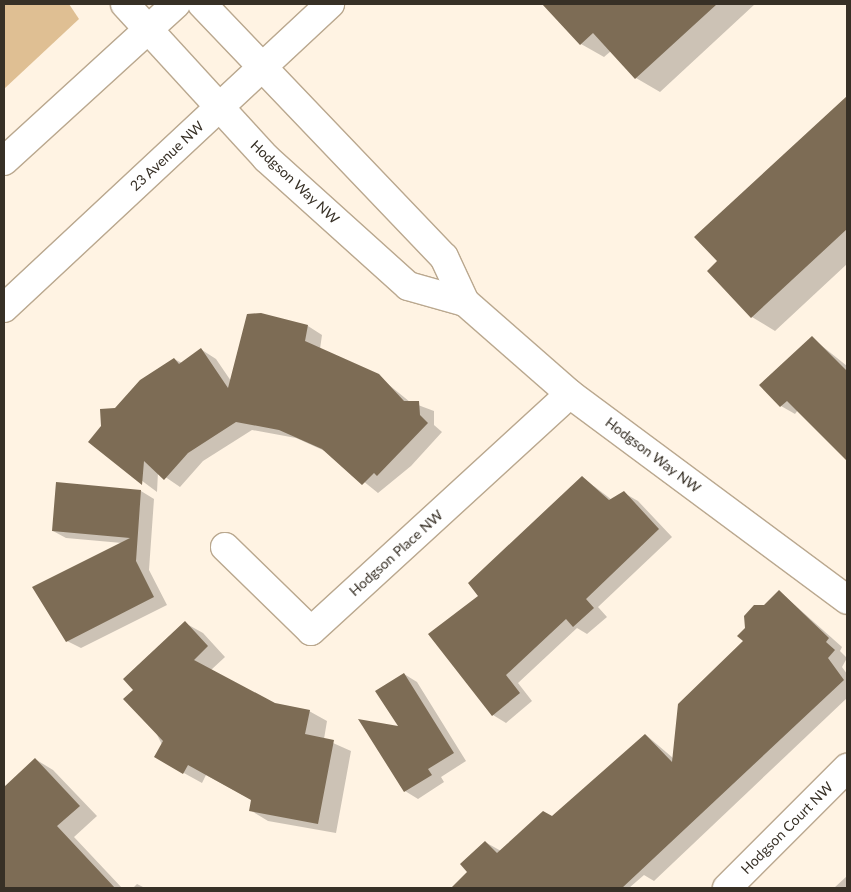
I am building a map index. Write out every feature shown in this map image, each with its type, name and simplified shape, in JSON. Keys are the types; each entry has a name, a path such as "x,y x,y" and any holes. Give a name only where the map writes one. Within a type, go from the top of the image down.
{"street":[{"name":"Hodgson Way NW","path":"125,4 266,158 408,286 465,302"},
{"path":"4,161 176,4"},
{"name":"Hodgson Way NW","path":"202,4 444,257 465,302 570,394 847,600"},
{"name":"23 Avenue NW","path":"4,308 330,4"},
{"name":"Hodgson Place NW","path":"225,546 311,631 570,394"},
{"name":"Hodgson Court NW","path":"727,888 847,768"}],"shaded area":[{"path":"4,4 69,4 79,19 4,89"}],"building":[{"path":"542,4 717,4 635,79 593,33 580,45"},
{"path":"847,96 847,229 751,318 707,271 717,261 694,237"},
{"path":"261,313 308,325 305,341 379,374 404,401 419,401 420,415 428,423 377,476 374,473 362,485 322,449 279,430 236,422 188,453 164,480 144,461 142,485 88,442 101,426 100,409 115,408 140,380 174,358 179,364 201,348 228,388 247,314"},
{"path":"812,336 847,371 847,461 787,401 780,407 759,385"},
{"path":"582,476 609,500 624,491 659,529 586,599 594,608 573,627 566,619 506,675 520,693 492,716 428,634 478,596 468,583"},
{"path":"56,482 141,490 136,561 154,597 66,642 32,587 130,538 52,531"},
{"path":"779,590 829,638 826,642 835,650 828,658 844,680 622,888 451,888 467,872 460,864 485,841 497,853 543,811 552,816 645,734 672,762 678,704 743,641 737,636 745,628 744,616 754,605 764,605"},
{"path":"185,621 208,646 194,660 275,703 310,710 305,734 334,740 318,824 249,811 251,800 188,765 183,774 154,757 163,741 123,699 133,690 123,679"},
{"path":"404,673 454,753 428,769 432,775 404,792 358,719 398,726 375,691"},
{"path":"35,758 80,806 57,826 115,888 4,888 4,787"}]}
